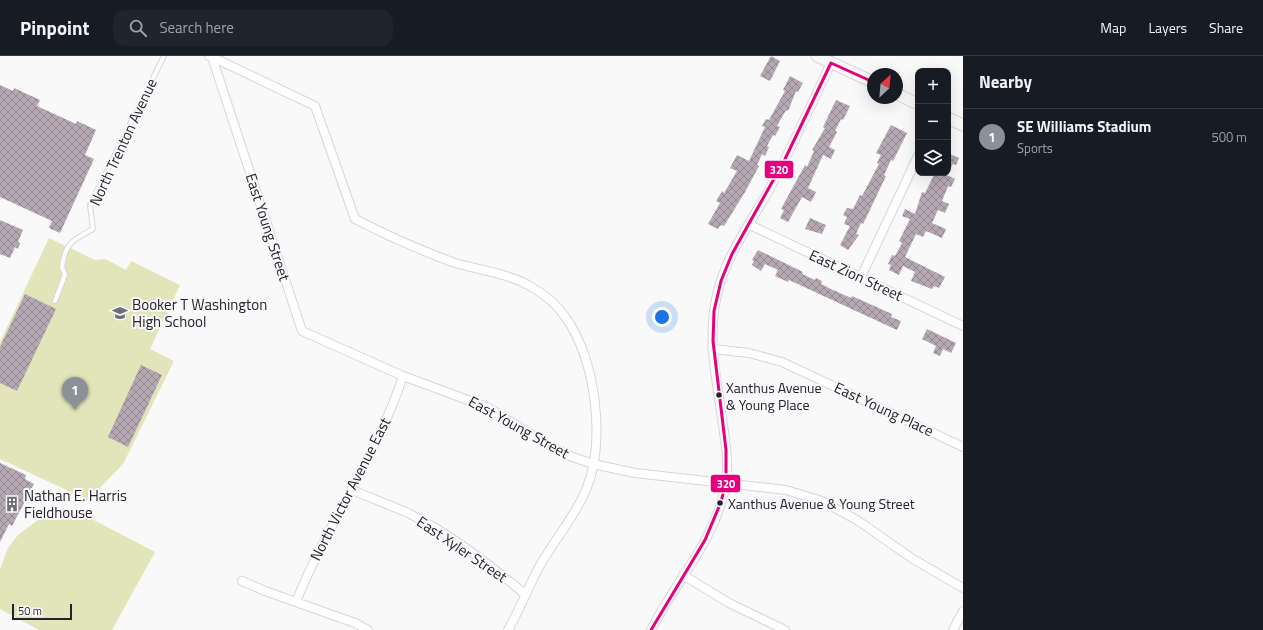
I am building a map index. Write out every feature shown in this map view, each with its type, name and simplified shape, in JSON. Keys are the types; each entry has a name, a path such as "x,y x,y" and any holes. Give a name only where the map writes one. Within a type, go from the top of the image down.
{"main road":[{"path":"817,56 867,79"},
{"path":"903,97 915,103"},
{"path":"951,119 963,125"}],"street":[{"path":"211,57 315,106 355,219 451,261 518,281 544,295 556,306 576,334 589,372 593,393 596,437 593,464 586,490 541,563 508,630"},
{"name":"East Young Street","path":"211,57 302,331 403,376 487,407 547,444 570,456 593,464 635,473 786,490 822,501 857,520 913,559 963,588"},
{"path":"651,630 665,602 704,543 716,518 726,483 726,442 712,349 712,316 717,293 724,272 786,158 832,63"},
{"path":"861,277 915,162"},
{"name":"East Zion Street","path":"750,225 963,326"},
{"name":"East Young Place","path":"712,349 749,353 782,362 963,447"},
{"name":"North Victor Avenue East","path":"296,602 320,547 352,490 386,423 403,376"},
{"name":"East Xyler Street","path":"352,490 409,513 442,532 466,548 526,595"},
{"path":"683,575 729,602 785,630"},
{"path":"242,581 355,623 368,630"},
{"path":"953,630 963,611"}],"lane":[{"name":"North Trenton Avenue","path":"55,301 65,275 62,267 67,247 78,237 93,229 90,205 164,56"}],"green space":[{"path":"49,238 95,260 105,259 126,270 131,261 180,285 150,349 174,361 123,464 88,500 0,459 0,342"},
{"path":"56,515 90,518 155,552 112,630 39,630 0,609 0,569 8,548 18,535 38,520"}],"building":[{"path":"771,56 780,61 770,81 760,76"},
{"path":"790,76 803,83 798,92 796,91 788,111 786,110 777,126 780,127 775,136 773,135 767,146 769,147 765,156 762,154 757,165 759,166 724,226 721,225 718,229 708,224 720,203 716,201 722,191 724,193 737,171 730,168 737,155 749,161 765,127 762,126 766,119 769,120 785,91 783,90"},
{"path":"0,85 13,91 14,88 40,100 37,106 76,124 77,121 96,130 85,155 94,159 60,233 49,228 52,221 0,197"},
{"path":"836,100 850,106 843,120 841,119 835,131 837,132 829,147 835,150 831,159 823,155 808,188 816,192 811,202 802,197 788,222 780,218 784,210 781,209 805,165 807,167 814,151 812,150 825,128 823,127"},
{"path":"891,125 907,133 893,161 891,160 884,175 886,176 863,224 861,223 856,234 859,235 848,250 840,245 850,226 844,224 847,217 843,215 847,208 853,209 860,195 862,196 879,164 877,163 881,155 876,153"},
{"path":"951,154 959,158 956,165 953,164 951,168"},
{"path":"934,176 949,176 955,179 951,187 948,186 942,201 949,204 945,213 938,210 932,223 946,229 942,238 926,231 923,237 916,234 905,257 945,277 939,288 934,286 932,289 911,281 915,272 903,266 899,275 889,270 891,265 888,264 892,255 895,256 902,243 899,241 910,219 902,216 905,209 915,214 922,192 925,193"},
{"path":"810,218 826,225 822,234 805,229"},
{"path":"0,220 23,230 18,242 20,243 18,249 15,247 10,258 0,254"},
{"path":"758,250 803,272 802,274 815,280 816,278 822,281 821,284 833,290 851,298 852,296 892,314 891,317 901,321 897,330 789,280 788,282 775,276 778,270 765,264 761,271 752,265 754,261 752,260"},
{"path":"25,294 56,309 17,391 0,383 0,347"},
{"path":"927,329 956,343 951,353 943,349 940,356 933,353 936,346 922,339"},
{"path":"141,365 162,375 128,447 108,437"},
{"name":"Nathan E. Harris Fieldhouse","path":"0,463 26,475 25,479 34,484 12,526 9,524 0,542"}],"transit line":[{"name":"320","path":"651,630 705,540 721,502 726,482 726,450 713,341 714,311 721,281 732,254 785,159 831,63 867,79"}],"place":[{"name":"Booker T Washington High School","path":"120,313"},
{"name":"Xanthus Avenue & Young Place","path":"719,395"},
{"name":"SE Williams Stadium","path":"75,410"},
{"name":"Xanthus Avenue & Young Street","path":"720,503"},
{"name":"Nathan E. Harris Fieldhouse","path":"12,504"}]}
